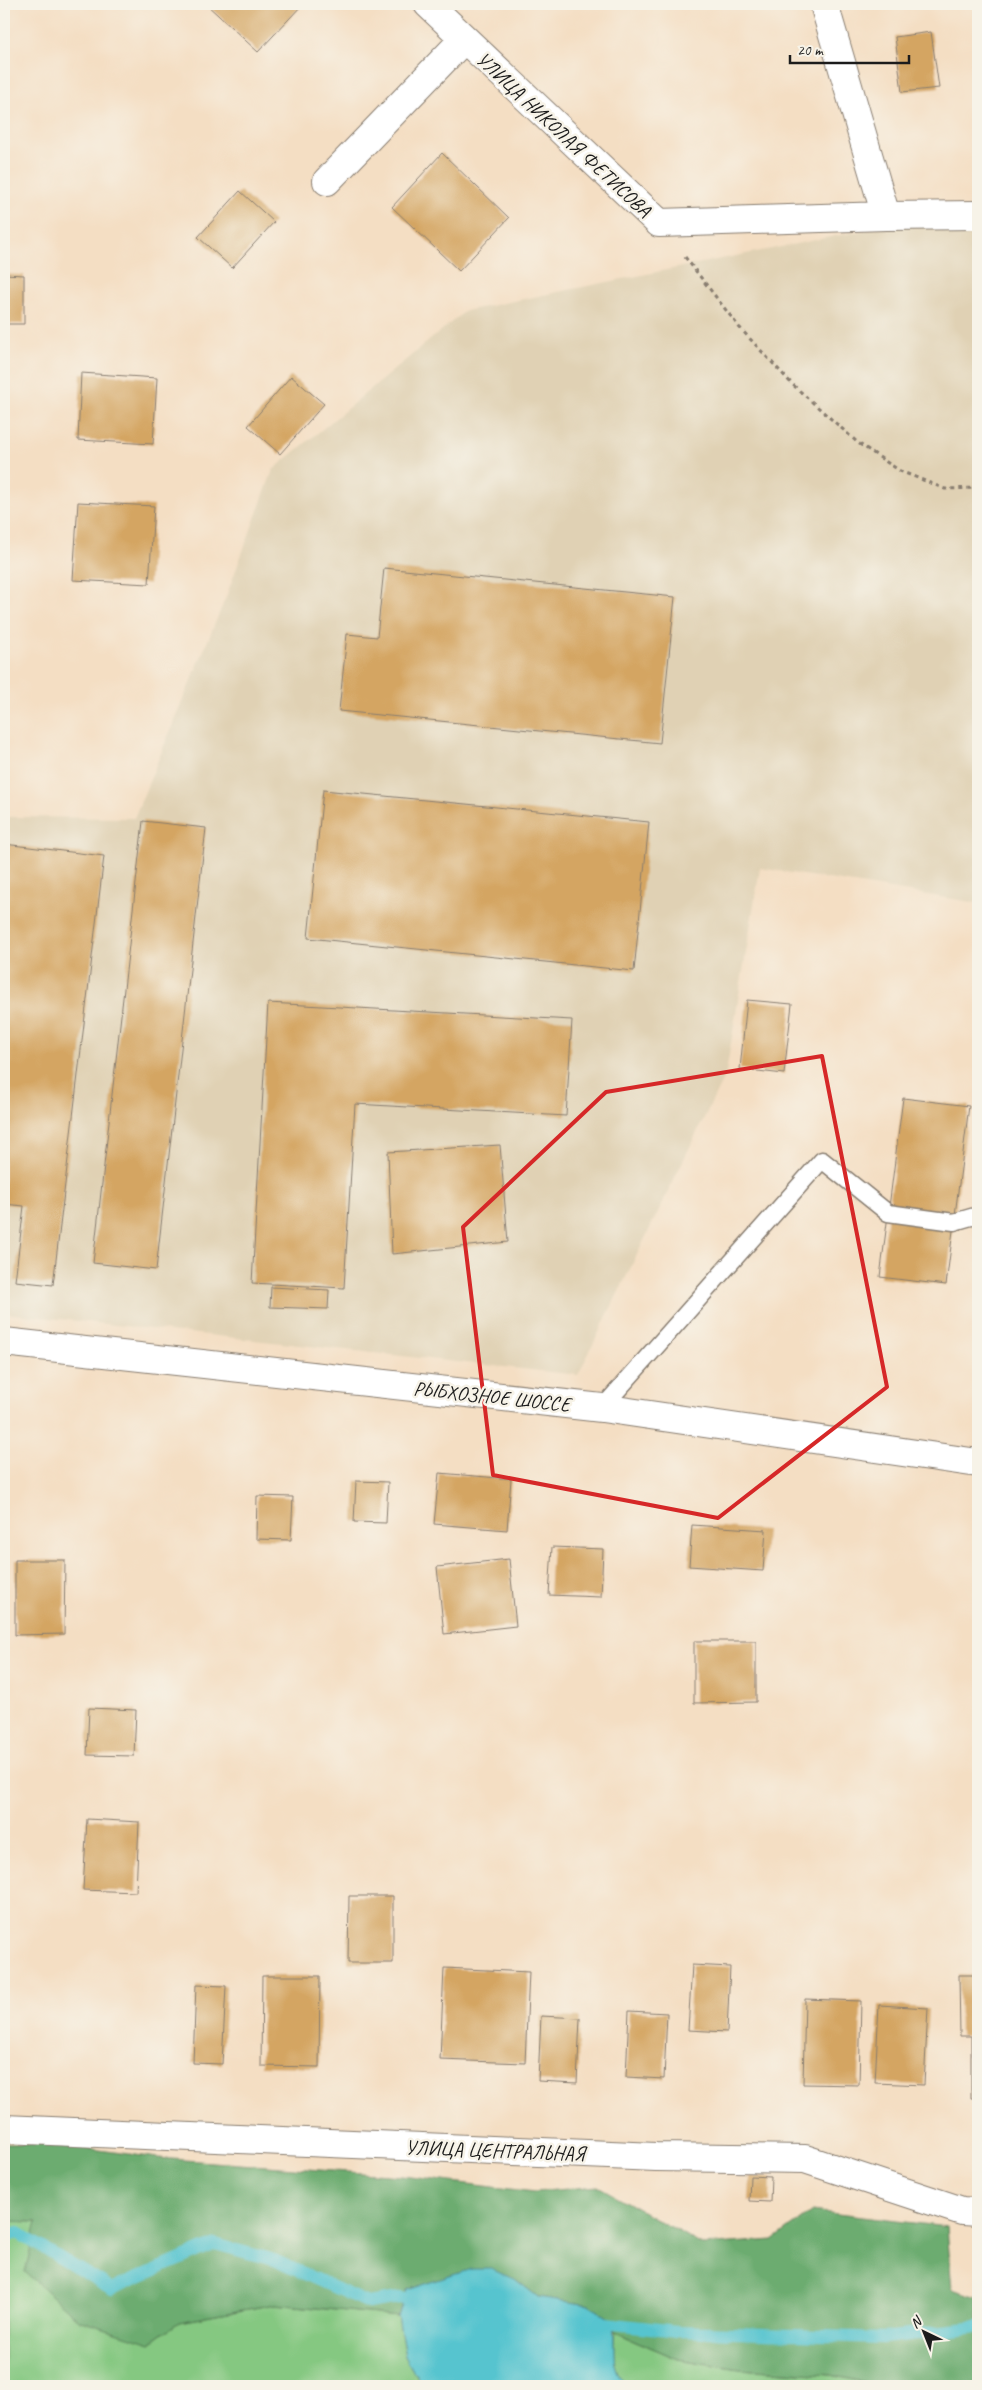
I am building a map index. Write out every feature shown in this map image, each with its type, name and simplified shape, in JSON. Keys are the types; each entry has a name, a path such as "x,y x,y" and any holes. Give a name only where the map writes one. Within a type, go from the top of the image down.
{"street":[{"name":"УЛИЦА НИКОЛАЯ ФЕТИСОВА","path":"428,4 659,223 886,216"},
{"path":"824,4 886,216 978,215"},
{"path":"326,181 464,40"},
{"name":"РЫБХОЗНОЕ ШОССЕ","path":"4,1342 602,1408 978,1463"},
{"name":"УЛИЦА ЦЕНТРАЛЬНАЯ","path":"4,2129 656,2157 805,2159 962,2211 978,2212"}],"lane":[{"path":"602,1408 822,1160 888,1213 954,1222 978,1215"}],"path":[{"path":"659,223 739,327 792,384 858,443 900,471 944,489 978,488"}],"highlighted area":[{"path":"822,1056 887,1387 718,1518 493,1475 463,1227 606,1092"}],"shaded area":[{"path":"978,207 978,903 760,868 726,1073 578,1375 4,1313 4,817 134,818 226,597 273,470 465,311"}],"green space":[{"path":"48,2143 158,2158 402,2176 535,2192 598,2186 702,2245 773,2240 812,2211 947,2227 952,2289 978,2297 978,2386 883,2386 831,2375 740,2369 678,2359 615,2332 612,2320 589,2305 538,2297 516,2280 446,2278 407,2290 398,2316 275,2304 179,2322 150,2343 79,2320 25,2272 37,2222 4,2221 4,2144"},
{"path":"4,2221 37,2222 150,2343 179,2322 275,2304 398,2316 405,2355 422,2386 4,2386"},
{"path":"615,2332 678,2359 740,2369 831,2375 883,2386 629,2386 619,2375 614,2362"}],"water":[{"path":"471,2269 491,2269 516,2280 538,2297 589,2305 612,2320 615,2364 622,2379 629,2386 422,2386 405,2355 398,2316 407,2290"}],"building":[{"path":"206,4 303,4 258,52"},
{"path":"931,32 939,88 902,92 895,37"},
{"path":"4,45 8,45 8,95 4,95"},
{"path":"442,153 509,218 459,271 392,207"},
{"path":"240,191 274,222 232,268 198,237"},
{"path":"4,274 24,275 24,324 4,324"},
{"path":"81,373 157,378 153,444 78,440"},
{"path":"291,376 324,404 280,454 248,426"},
{"path":"78,502 154,506 149,584 73,580"},
{"path":"384,568 675,597 660,743 339,711 347,634 377,637"},
{"path":"323,790 649,822 634,971 308,938"},
{"path":"143,821 206,828 156,1270 93,1263"},
{"path":"4,844 104,856 53,1285 15,1281 24,1206 4,1204"},
{"path":"747,1000 792,1004 784,1074 740,1069"},
{"path":"268,1003 572,1020 566,1116 355,1104 344,1288 252,1283"},
{"path":"903,1098 969,1106 946,1285 880,1277"},
{"path":"500,1145 508,1242 392,1254 388,1152"},
{"path":"271,1287 329,1290 328,1309 270,1307"},
{"path":"439,1473 511,1479 507,1530 434,1524"},
{"path":"356,1481 388,1482 386,1523 354,1522"},
{"path":"257,1496 293,1497 291,1540 256,1539"},
{"path":"692,1525 766,1530 763,1571 689,1566"},
{"path":"552,1547 603,1549 601,1597 549,1595"},
{"path":"509,1559 516,1626 444,1634 437,1567"},
{"path":"15,1560 65,1560 64,1634 15,1635"},
{"path":"694,1641 756,1641 756,1702 694,1703"},
{"path":"89,1708 136,1710 134,1756 87,1755"},
{"path":"87,1819 139,1822 136,1892 83,1890"},
{"path":"349,1896 393,1896 393,1963 348,1963"},
{"path":"692,1965 730,1967 727,2032 688,2030"},
{"path":"444,1968 529,1972 525,2063 440,2060"},
{"path":"959,1975 978,1975 978,2098 971,2098 971,2036 960,2036"},
{"path":"262,1976 320,1976 319,2067 261,2066"},
{"path":"196,1985 226,1986 222,2064 193,2063"},
{"path":"805,1999 861,2001 859,2085 803,2084"},
{"path":"879,2005 928,2008 924,2085 875,2083"},
{"path":"629,2011 667,2013 664,2079 626,2077"},
{"path":"541,2016 580,2018 577,2083 538,2081"},
{"path":"750,2176 771,2177 770,2202 749,2201"}],"waterway":[{"path":"4,2237 18,2233 112,2289 215,2244 274,2260 368,2303 399,2298 421,2301"},
{"path":"597,2322 677,2331 883,2338 978,2327"}]}
